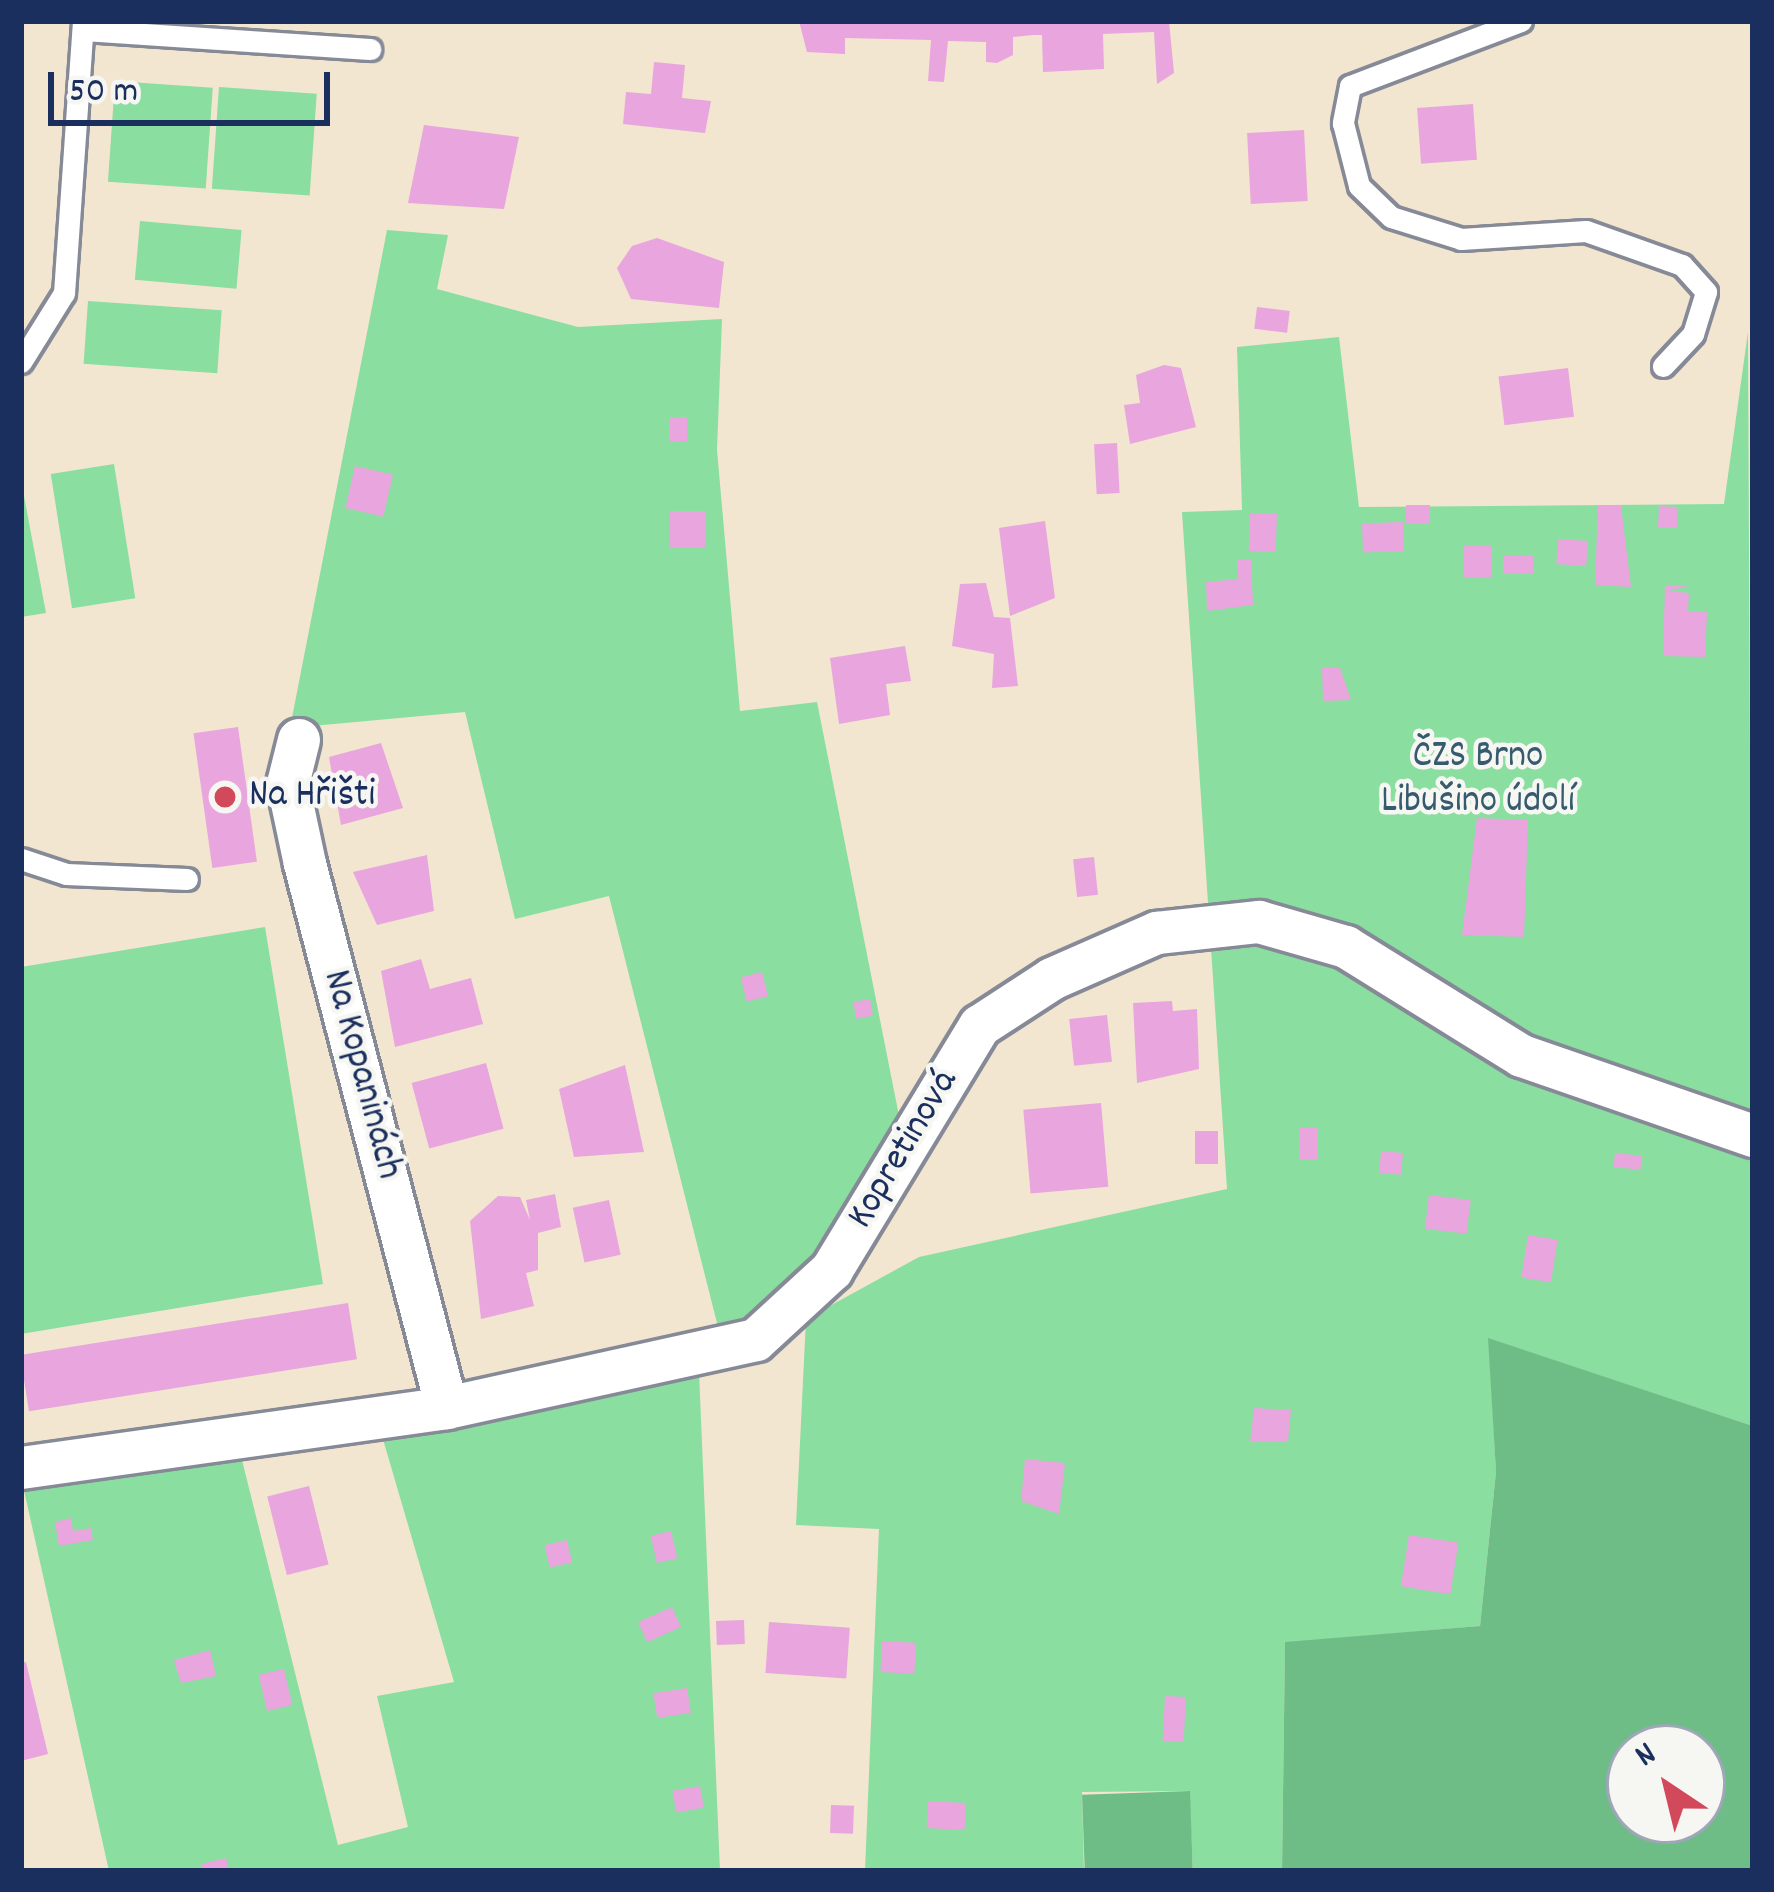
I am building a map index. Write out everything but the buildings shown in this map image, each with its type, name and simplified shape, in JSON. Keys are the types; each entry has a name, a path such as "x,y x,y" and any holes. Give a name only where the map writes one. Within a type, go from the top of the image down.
{"street":[{"name":"Na Kopaninách","path":"299,740 288,784 296,824 447,1408"},
{"name":"Kopretinová","path":"21,1468 447,1408 756,1340 832,1270 980,1026 1052,979 1157,933 1258,922 1346,947 1522,1056 1753,1136"}],"lane":[{"path":"1521,21 1350,86 1343,124 1359,186 1391,218 1461,239 1586,231 1682,265 1706,292 1693,334 1663,366"},
{"path":"21,362 64,293 83,25 370,49"},
{"path":"21,859 66,874 187,879"}],"green space":[{"path":"115,81 213,88 206,189 108,182"},
{"path":"219,87 317,94 310,196 212,189"},
{"path":"140,221 242,230 236,289 135,280"},
{"path":"387,230 448,235 437,289 578,327 722,319 717,450 740,711 817,702 903,1136 840,1245 767,1317 719,1331 609,896 515,919 465,712 290,728"},
{"path":"88,301 222,310 217,373 84,364"},
{"name":"ČZS Brno Libušino údolí","path":"1748,332 1753,1426 1489,1339 1496,1472 1480,1626 1285,1643 1282,1871 1193,1871 1189,1791 1082,1792 1084,1871 865,1871 879,1529 796,1525 806,1319 919,1257 1227,1189 1182,512 1242,510 1237,347 1339,337 1359,507 1724,504"},
{"path":"114,464 135,598 72,608 51,474"},
{"path":"21,480 46,613 21,617"},
{"path":"265,927 323,1284 21,1334 21,967"},
{"path":"1488,1338 1753,1426 1753,1871 1282,1871 1285,1642 1480,1626 1496,1472"},
{"path":"699,1372 720,1871 109,1871 21,1477 238,1444 338,1845 408,1827 377,1696 454,1682 380,1429"},
{"path":"1190,1791 1193,1871 1085,1871 1082,1795"}],"place":[{"name":"Na Hřišti","path":"225,797"}]}
